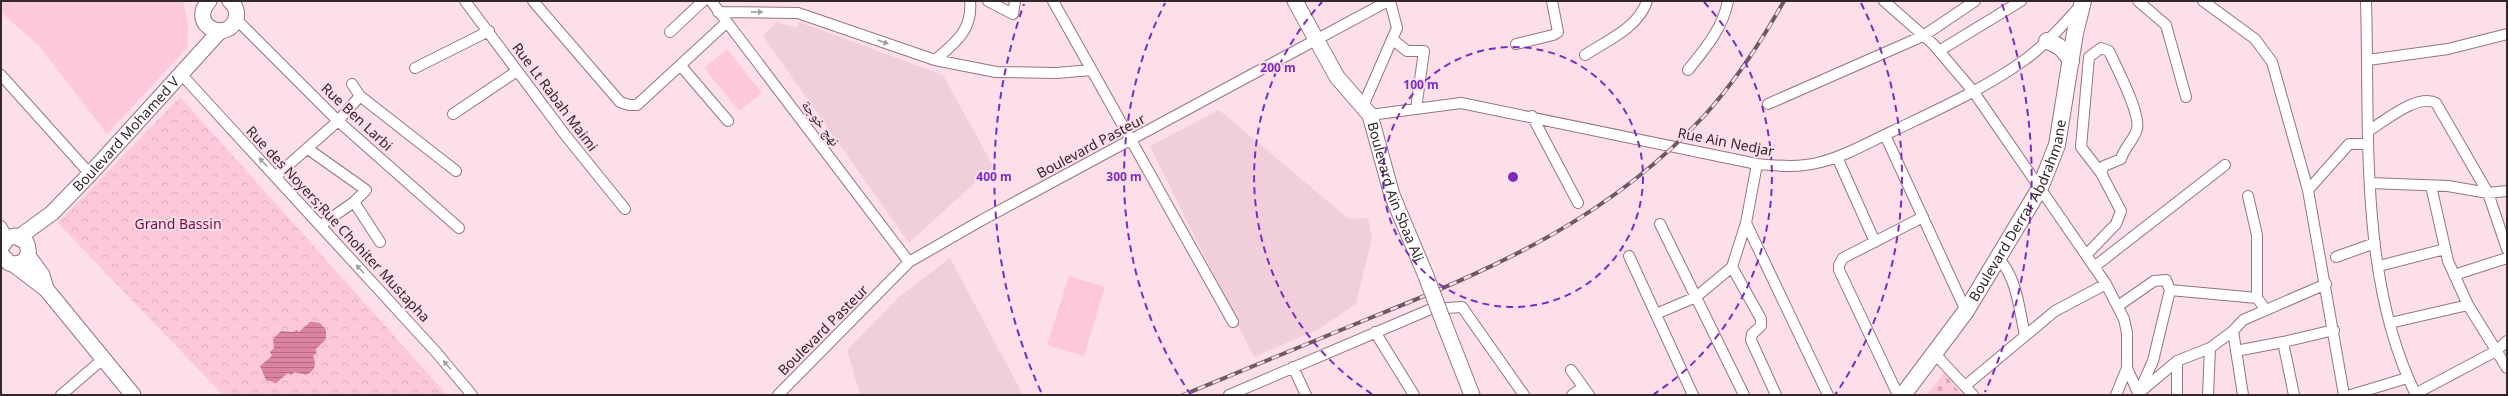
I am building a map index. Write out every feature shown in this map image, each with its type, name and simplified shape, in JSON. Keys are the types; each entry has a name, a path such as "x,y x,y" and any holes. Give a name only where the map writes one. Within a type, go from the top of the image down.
{"main road":[{"name":"Boulevard Aïn Sbaa Ali","path":"1295,1 1318,40 1337,77 1367,111 1392,195 1426,276 1472,395"},
{"name":"Boulevard Derrar Abdrahmane","path":"1903,395 1936,354 1966,311 2040,188 2056,145 2083,2"},
{"path":"204,3 204,21 231,17"},
{"name":"Boulevard Mohamed V","path":"14,242 52,213 90,174 200,55 231,17"},
{"path":"2047,41 2058,44 2066,52 2071,61"},
{"path":"6,262 22,262 14,242"},
{"path":"14,242 42,275 46,289"},
{"path":"6,262 46,289 133,395"}],"street":[{"name":"Rue Lt Rabah Maimi","path":"465,1 489,31 566,136 625,209"},
{"path":"533,1 620,102 629,105 637,105 726,23"},
{"path":"670,32 703,1"},
{"name":"نهج خوجة","path":"711,1 726,23 909,262"},
{"path":"935,60 962,36 971,12 970,1"},
{"path":"988,1 1012,14 1015,1"},
{"path":"1053,1 1233,322"},
{"path":"1367,111 1397,28 1389,1"},
{"name":"Boulevard Pasteur","path":"778,395 909,262 982,220 1389,1"},
{"path":"1516,44 1553,35 1558,32 1552,1"},
{"path":"1584,55 1636,22 1642,14 1647,1"},
{"path":"1688,70 1712,39 1726,14 1728,1"},
{"path":"1884,1 1939,52 1973,91 2106,284 2118,306 2127,333 2127,368 2116,395"},
{"path":"1768,104 1923,36 1975,1"},
{"path":"1939,52 2022,1"},
{"path":"2138,1 2166,25 2186,96"},
{"path":"2203,1 2256,39 2272,62 2308,190 2326,284 2344,395"},
{"path":"2366,1 2368,144 2375,243 2390,323 2408,378 2415,394 2496,351 2507,341"},
{"name":"Rue Ain Nedjar","path":"1367,111 1416,109 1461,103 1532,116 1757,164 1786,167 1819,163 1837,157 1973,91 2026,59 2047,41 2083,2"},
{"path":"718,12 798,13 935,60 996,72 1056,72 1092,70"},
{"name":"Rue Ben Larbi","path":"231,17 338,121 459,228"},
{"path":"415,68 489,31"},
{"path":"2368,60 2448,49 2507,34"},
{"path":"1392,39 1407,52 1424,51 1416,109"},
{"path":"2086,255 2116,224 2121,211 2101,173 2080,147 2089,56 2100,48 2110,51 2135,111 2137,129 2123,150 2121,159 2104,166 2101,173"},
{"path":"681,66 728,121"},
{"path":"453,114 517,71"},
{"name":"Rue des Noyers;Rue Chohiter Mustapha","path":"181,74 321,225 436,352 472,395"},
{"path":"1,75 90,174"},
{"path":"352,84 360,96 456,170"},
{"path":"276,176 338,121 360,96"},
{"path":"2368,130 2415,103 2431,100 2440,108 2488,193 2507,249"},
{"path":"1532,116 1578,203"},
{"path":"1885,134 1966,311"},
{"path":"2308,190 2349,144 2368,144"},
{"path":"308,149 366,190 354,202 321,225"},
{"path":"1837,157 1874,242"},
{"path":"1656,314 1696,297 1732,267 1746,223 1757,164"},
{"path":"2094,267 2225,165"},
{"path":"2370,183 2431,186 2488,193 2507,191"},
{"path":"2431,186 2445,249 2454,275 2468,305 2507,368"},
{"path":"2248,196 2257,235 2257,298 2266,310"},
{"path":"354,202 380,242"},
{"path":"1898,395 1839,267 1843,258 1923,217"},
{"path":"1746,223 1828,395"},
{"path":"1660,224 1744,395"},
{"path":"2336,257 2375,243"},
{"path":"2379,266 2445,249"},
{"path":"1629,256 1693,395"},
{"path":"1998,258 2005,265 2011,277 2025,334"},
{"path":"2454,275 2507,258"},
{"path":"1732,267 1761,320 1761,326 1752,334 1751,340 1776,395"},
{"path":"2118,306 2154,281 2166,280 2170,290 2154,355 2139,394"},
{"path":"1965,386 2055,310 2106,284"},
{"path":"2139,394 2177,361 2210,348 2233,331 2243,320 2326,284"},
{"path":"2170,290 2257,298"},
{"path":"2390,323 2468,305"},
{"path":"1229,395 1431,309 1462,307 1524,395"},
{"path":"2236,351 2334,330"},
{"path":"2233,331 2243,395"},
{"path":"1375,332 1414,395"},
{"path":"2283,342 2294,395"},
{"path":"2208,395 2210,348"},
{"path":"1936,354 1973,395"},
{"path":"61,395 103,359"},
{"path":"2177,361 2177,395"},
{"path":"1293,367 1306,395"},
{"path":"2127,368 2139,394"},
{"path":"1571,370 1586,391 1572,395"},
{"path":"2351,395 2408,378"}],"shaded area":[{"path":"776,22 796,28 799,22 943,75 993,166 909,243 763,36"},
{"path":"1219,110 1349,219 1368,218 1372,238 1356,304 1319,329 1254,357 1150,146"},
{"path":"950,258 1023,395 860,395 847,350 900,296"},
{"path":"310,322 320,323 326,330 326,339 315,350 317,352 313,356 315,364 313,369 306,375 295,372 291,375 288,373 276,383 266,380 260,366 272,356 270,352 274,348 273,339 281,331 293,332 297,330 299,332"}],"green space":[{"path":"1,1 183,1 188,24 187,48 107,134 40,47 1,12"},
{"path":"727,49 762,93 739,111 704,68"},
{"name":"Grand Bassin","path":"180,97 447,395 223,395 58,223"},
{"path":"1069,276 1105,287 1084,356 1047,345"},
{"path":"1944,373 1962,395 1927,395"}],"railway":[{"path":"1183,395 1466,278 1551,235 1592,210 1631,183 1668,152 1716,103 1747,61 1784,1"}]}
